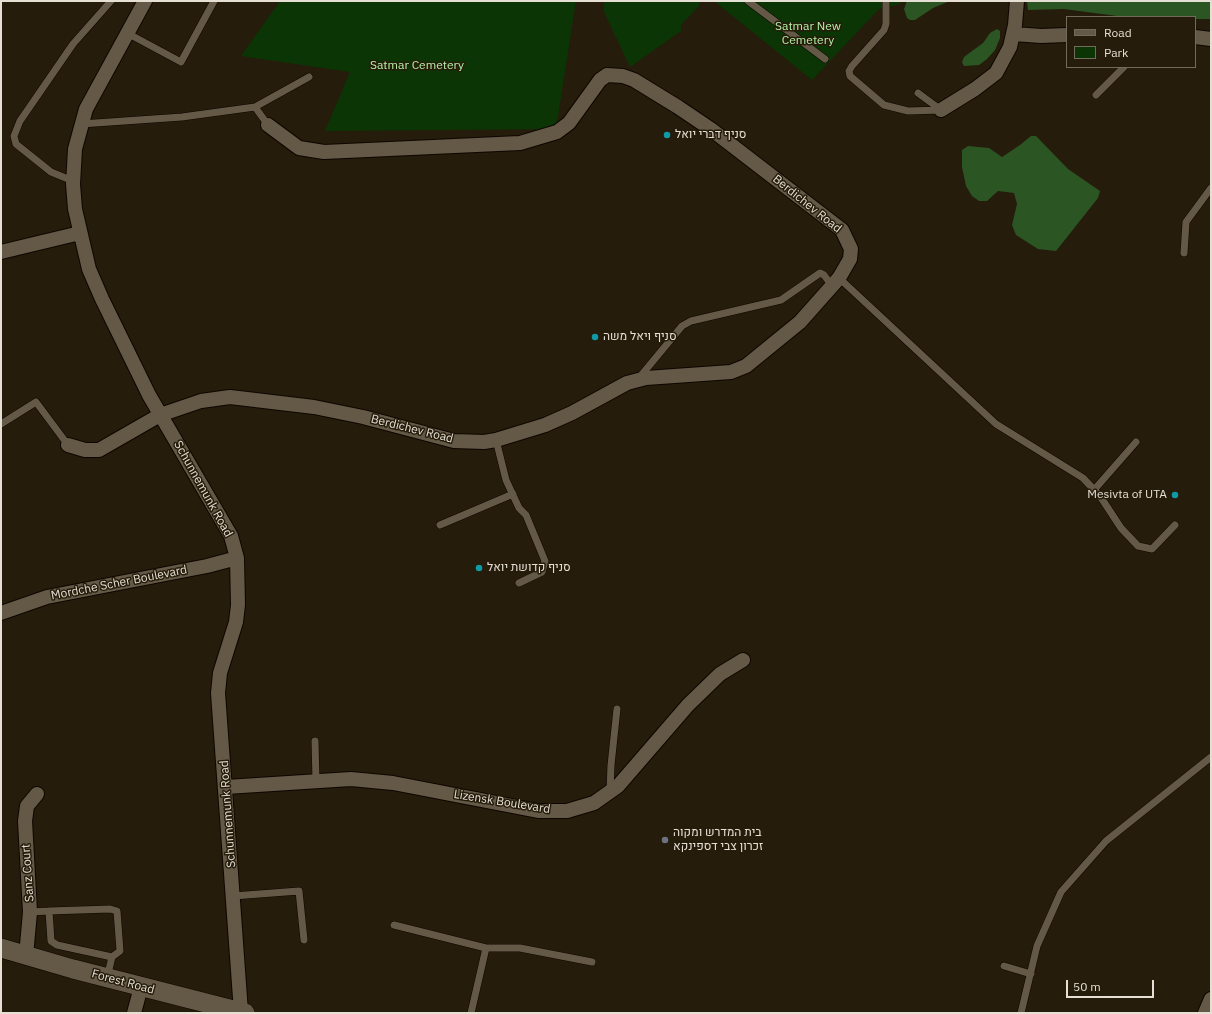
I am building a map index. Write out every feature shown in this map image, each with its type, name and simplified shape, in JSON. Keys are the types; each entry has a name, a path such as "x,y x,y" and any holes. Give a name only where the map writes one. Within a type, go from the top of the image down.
{"street":[{"name":"Schunnemunk Road","path":"145,1 86,109 75,150 73,181 75,209 89,269 102,299 160,415 230,536 237,558 238,606 236,622 220,673 218,693 243,1012"},
{"path":"941,110 976,89 992,76 1004,61 1014,34 1017,1"},
{"path":"1014,34 1066,36"},
{"path":"1196,37 1211,39"},
{"name":"Berdichev Road","path":"68,445 85,450 99,450 160,415 201,401 230,397 314,407 363,417 454,441 484,442 496,440 545,425 572,413 626,383 637,380 731,372 746,366 800,322 835,282 850,259 851,249 842,230 712,130 672,103 634,80 623,76 607,75 600,80 569,123 557,132 520,143 324,152 299,148 268,125"},
{"path":"1,252 80,233"},
{"name":"Mordche Scher Boulevard","path":"1,613 47,597 207,566 237,558"},
{"name":"Lizensk Boulevard","path":"226,787 350,779 393,783 538,811 567,811 594,803 618,786 688,705 720,674 743,660"},
{"name":"Sanz Court","path":"26,956 30,912 25,820 27,806 37,794"},
{"name":"Forest Road","path":"1,948 141,987 243,1012"},
{"path":"134,1013 141,987"},
{"path":"1205,1013 1211,999"}],"lane":[{"path":"73,181 51,172 16,144 14,136 20,121 73,44 111,1"},
{"path":"748,1 825,59"},
{"path":"886,1 886,24 884,30 852,66 849,71 850,76 884,105 908,111 941,110"},
{"path":"127,33 181,62 212,2"},
{"path":"1096,95 1123,68"},
{"path":"81,124 182,117 254,107 309,77"},
{"path":"918,93 941,110"},
{"path":"254,107 268,125"},
{"path":"1184,253 1186,222 1211,188"},
{"path":"637,380 682,326 691,321 781,300 820,273 835,282 996,424 1083,478 1094,490 1121,528 1138,546 1152,549 1175,525"},
{"path":"1,424 36,402 68,445"},
{"path":"496,440 506,480 519,508 526,515 545,561 542,572 519,583"},
{"path":"1094,490 1136,442"},
{"path":"440,525 513,494"},
{"path":"610,791 611,765 618,709"},
{"path":"315,741 316,781"},
{"path":"1022,1013 1037,946 1061,892 1106,841 1211,757"},
{"path":"234,896 299,891 304,940"},
{"path":"30,912 110,909 117,911 120,951 112,957 107,978"},
{"path":"49,911 51,941 57,945 112,957"},
{"path":"394,925 486,948 520,948 592,962"},
{"path":"471,1013 486,948"},
{"path":"1004,966 1031,974"}],"green space":[{"name":"Satmar Cemetery","path":"280,1 576,1 556,129 325,131 350,72 241,56"},
{"path":"604,1 700,1 699,6 681,25 681,31 630,67 604,12"},
{"name":"Satmar New Cemetery","path":"714,1 902,1 900,4 879,9 812,80"},
{"path":"907,1 950,1 933,8 915,20 910,20 907,18 904,9"},
{"path":"1027,1 1211,1 1211,19 1196,19 1196,16 1117,16 1064,9 1028,10"},
{"path":"997,29 1000,31 1000,38 995,50 987,59 979,65 964,66 962,62 964,57 983,43 990,33"},
{"path":"1031,136 1036,136 1068,169 1100,191 1098,198 1056,251 1038,249 1016,235 1012,225 1017,204 1014,193 998,191 987,201 979,201 972,196 966,186 962,167 962,150 968,146 989,148 1002,157"}],"place":[{"name":"סניף דברי יואל","path":"667,135"},
{"name":"סניף ויאל משה","path":"595,337"},
{"name":"Mesivta of UTA","path":"1175,495"},
{"name":"סניף קדושת יואל","path":"479,568"},
{"name":"בית המדרש ומקוה זכרון צבי דספינקא","path":"665,840"}]}
